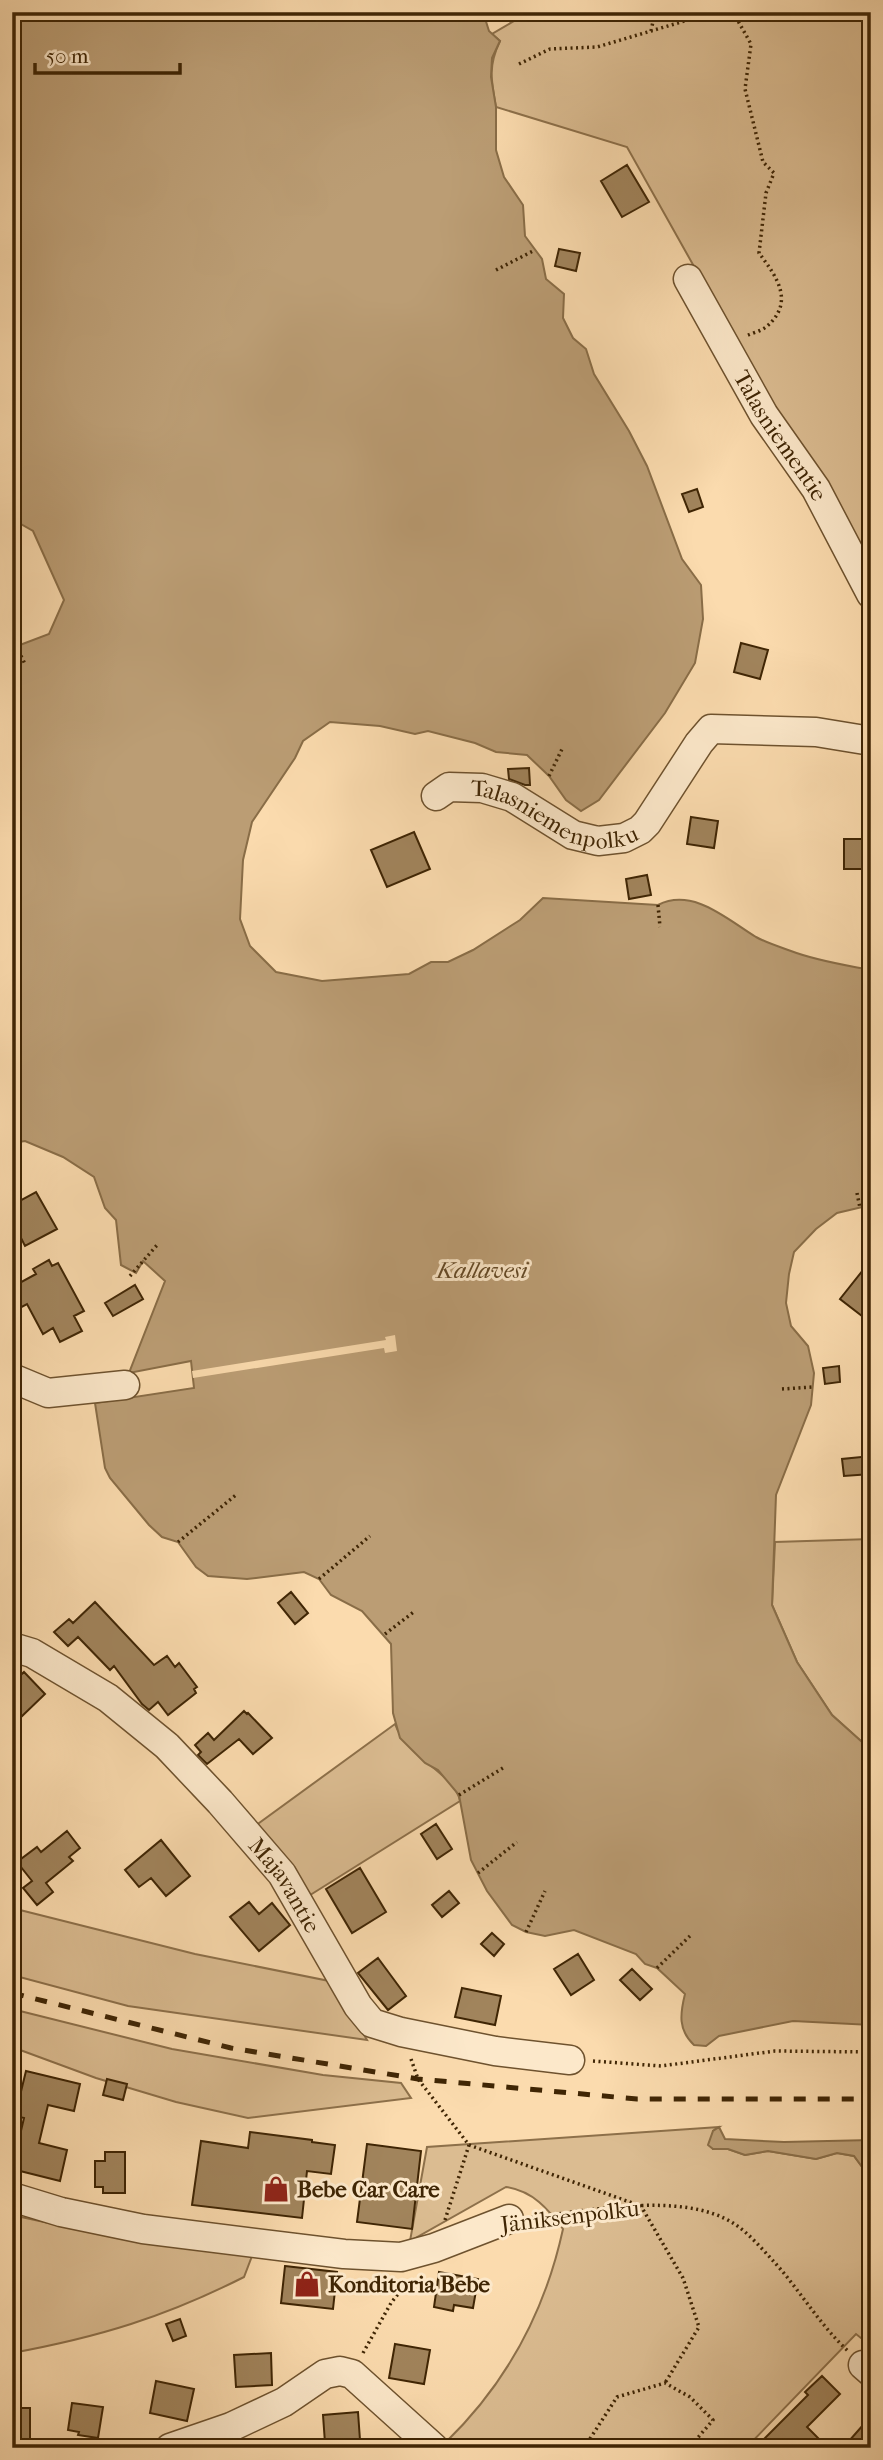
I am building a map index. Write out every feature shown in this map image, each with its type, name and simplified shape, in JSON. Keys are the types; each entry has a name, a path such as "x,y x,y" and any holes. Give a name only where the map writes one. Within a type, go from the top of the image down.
{"street":[{"name":"Talasniementie","path":"688,279 764,415 816,489 871,594"},
{"name":"Talasniemenpolku","path":"436,796 449,787 482,788 512,797 573,835 598,841 624,838 647,823 711,729 816,732 871,741"},
{"path":"12,1378 48,1393 125,1385"},
{"name":"Majavantie","path":"12,1647 32,1653 108,1698 167,1746 282,1874 358,2006 372,2023 401,2032 495,2051 570,2060"},
{"name":"Jäniksenpolku","path":"12,2197 61,2212 143,2229 344,2254 401,2257 434,2248 509,2219"},
{"path":"170,2448 232,2427 284,2402 326,2374 340,2371 352,2374 434,2448"}],"path":[{"path":"651,31 655,12"},
{"path":"519,64 551,49 597,47 715,12"},
{"path":"732,357 743,337 764,328 775,317 781,302 780,282 759,253 766,193 774,173 762,162 745,89 751,44 733,12"},
{"path":"496,270 535,250"},
{"path":"16,646 25,664"},
{"path":"549,776 562,749"},
{"path":"659,905 660,927"},
{"path":"857,1193 859,1208"},
{"path":"130,1276 158,1244"},
{"path":"782,1389 812,1387"},
{"path":"177,1542 236,1495"},
{"path":"319,1579 370,1536"},
{"path":"385,1634 415,1611"},
{"path":"459,1795 503,1768"},
{"path":"478,1874 517,1842"},
{"path":"526,1932 545,1891"},
{"path":"657,1968 691,1935"},
{"path":"401,2032 418,2079 469,2145 641,2206 683,2278 699,2327 665,2383 617,2397 584,2448"},
{"path":"570,2060 661,2066 775,2051 871,2052"},
{"name":"Jäniksenpolku","path":"509,2219 673,2205 695,2209 733,2223 776,2264 830,2334 867,2368"},
{"path":"665,2383 690,2397 713,2420 689,2448"}],"shaded area":[{"path":"529,12 871,12 871,582 627,147 496,107 492,73 500,41 492,34"},
{"path":"871,1539 871,1732 863,1743 832,1715 797,1662 772,1605 775,1542"},
{"path":"395,1724 410,1747 449,1782 460,1801 307,1897 255,1826"},
{"path":"12,1908 195,1954 334,1982 367,2040 128,2006 12,1975"},
{"path":"12,2009 172,2049 323,2075 401,2083 411,2098 248,2118 176,2102 96,2078 12,2047"},
{"path":"719,2127 713,2131 713,2149 728,2149 745,2155 768,2151 816,2159 837,2153 854,2156 871,2179 871,2346 856,2334 746,2448 450,2448 445,2443 467,2421 504,2372 534,2318 563,2229 532,2197 506,2187 410,2241 427,2147"},
{"path":"12,2215 113,2237 252,2256 244,2277 187,2304 103,2332 12,2353"}],"water":[{"name":"Kallavesi","path":"12,12 483,12 489,31 500,41 492,58 491,77 496,107 496,150 504,177 523,205 525,236 542,259 546,279 564,294 563,318 573,338 586,349 594,374 629,431 647,466 682,559 701,585 703,619 695,663 665,713 599,800 581,811 566,800 549,776 527,755 496,752 475,743 428,731 415,734 380,726 330,722 303,741 295,758 252,822 243,860 240,919 250,946 276,972 322,981 409,974 431,962 448,962 473,950 520,920 543,898 658,905 684,900 710,908 774,945 811,957 871,970 871,1205 837,1213 816,1229 794,1252 786,1303 791,1326 808,1346 814,1373 811,1405 776,1495 772,1605 797,1662 832,1715 871,1750 871,2025 793,2021 719,2036 706,2046 694,2045 683,2028 682,2008 685,1994 657,1968 645,1964 636,1954 574,1930 545,1936 526,1932 512,1925 487,1891 471,1860 459,1795 438,1770 425,1763 400,1738 393,1713 391,1644 362,1611 331,1595 319,1579 304,1572 247,1579 208,1576 196,1567 178,1542 162,1537 149,1525 110,1478 105,1468 95,1403 194,1388 191,1361 129,1373 165,1281 143,1261 136,1273 121,1265 116,1220 105,1208 94,1177 63,1157 25,1141 12,1143 12,648 49,634 64,600 33,531 12,519"},
{"path":"719,2127 725,2139 784,2142 871,2140 871,2179 854,2156 837,2153 816,2159 768,2151 745,2155 728,2149 713,2149 708,2145 713,2131"}],"pier":[{"path":"395,1335 397,1351 385,1353 384,1348 193,1378 192,1371 386,1340 385,1337"}],"building":[{"path":"627,165 649,202 622,217 601,181"},
{"path":"559,249 580,253 576,271 555,266"},
{"path":"697,489 703,507 689,512 682,494"},
{"path":"741,643 768,650 760,679 734,672"},
{"path":"529,768 530,785 509,779 508,769"},
{"path":"691,817 718,821 714,848 687,844"},
{"path":"414,832 430,869 387,887 371,850"},
{"path":"844,839 871,839 871,869 844,869"},
{"path":"647,875 651,895 629,899 626,879"},
{"path":"36,1192 57,1229 25,1246 17,1230 12,1233 12,1205"},
{"path":"49,1260 52,1266 58,1263 84,1311 74,1316 82,1331 60,1342 53,1328 43,1334 27,1304 12,1312 12,1287 36,1274 33,1269"},
{"path":"871,1260 871,1323 840,1299"},
{"path":"135,1285 143,1299 113,1316 105,1303"},
{"path":"839,1366 840,1382 825,1384 823,1368"},
{"path":"871,1456 871,1474 844,1476 842,1459"},
{"path":"291,1592 308,1613 295,1624 278,1603"},
{"path":"95,1602 154,1665 167,1656 175,1667 179,1663 197,1687 194,1689 196,1693 168,1715 158,1702 149,1710 114,1666 110,1670 78,1637 68,1646 54,1632 69,1619 73,1623"},
{"path":"24,1672 45,1694 19,1719 12,1711 12,1683"},
{"path":"244,1711 272,1738 253,1754 239,1739 207,1764 198,1755 201,1752 195,1745 208,1733 214,1740"},
{"path":"436,1824 452,1849 437,1859 421,1834"},
{"path":"67,1831 80,1848 69,1857 73,1861 46,1883 53,1892 37,1905 23,1888 32,1881 17,1862 37,1847 41,1852"},
{"path":"161,1840 190,1876 166,1896 151,1878 139,1887 125,1870"},
{"path":"360,1868 386,1912 352,1933 326,1889"},
{"path":"449,1891 459,1903 442,1917 432,1905"},
{"path":"249,1902 259,1914 272,1903 290,1925 259,1951 230,1917"},
{"path":"492,1933 504,1944 494,1956 481,1944"},
{"path":"578,1954 594,1980 571,1995 554,1969"},
{"path":"378,1958 406,1996 388,2010 358,1973"},
{"path":"632,1969 652,1989 640,2000 620,1980"},
{"path":"462,1988 501,1996 495,2025 455,2017"},
{"path":"26,2071 80,2084 74,2111 48,2105 39,2143 67,2150 60,2181 12,2169 24,2118 15,2116"},
{"path":"107,2079 127,2084 123,2100 103,2095"},
{"path":"250,2132 335,2145 331,2174 307,2171 302,2218 192,2205 201,2141 248,2148"},
{"path":"367,2144 421,2151 412,2229 357,2222"},
{"path":"105,2152 125,2152 125,2193 103,2193 103,2187 95,2187 95,2161 105,2161"},
{"path":"285,2266 337,2272 333,2309 281,2303"},
{"path":"439,2272 478,2279 473,2308 454,2305 453,2311 434,2307"},
{"path":"180,2319 186,2336 173,2341 166,2324"},
{"path":"395,2344 430,2350 424,2384 389,2378"},
{"path":"271,2353 272,2385 236,2387 234,2355"},
{"path":"822,2376 840,2394 807,2427 828,2448 774,2448 765,2438 808,2395 805,2392"},
{"path":"156,2381 194,2389 187,2421 150,2413"},
{"path":"72,2403 103,2407 98,2438 78,2435 79,2432 68,2430"},
{"path":"12,2408 30,2408 30,2444 12,2444"},
{"path":"358,2412 360,2440 325,2443 323,2415"},
{"path":"871,2416 871,2448 856,2448 849,2441"}],"railway":[{"path":"12,1993 231,2048 418,2079 637,2099 871,2099"}],"place":[{"name":"Bebe Car Care","path":"276,2189"},
{"name":"Konditoria Bebe","path":"307,2284"}]}
